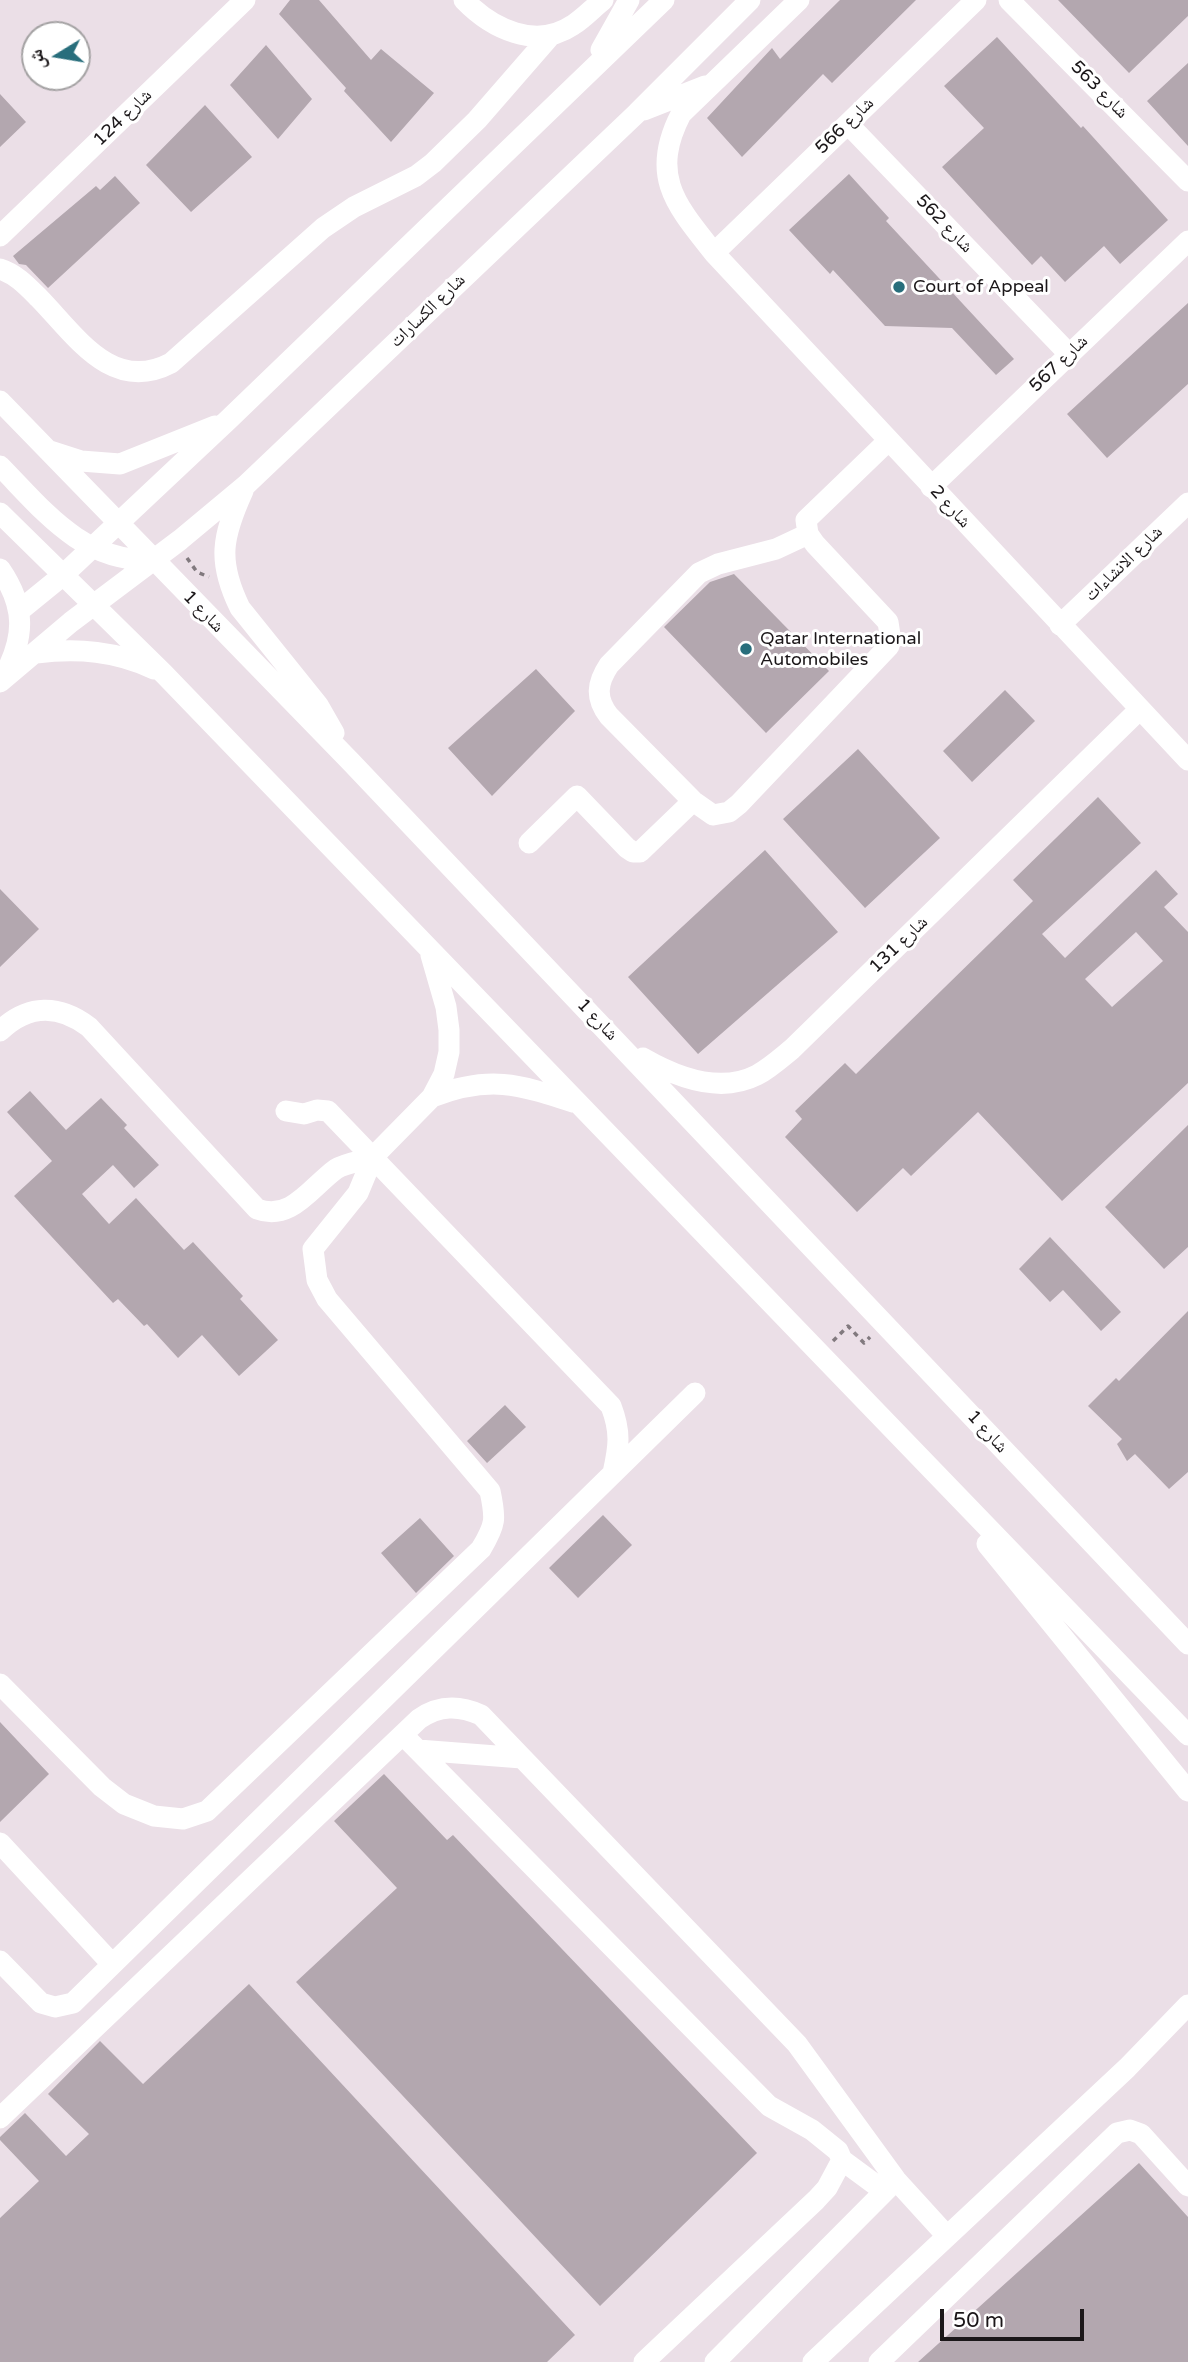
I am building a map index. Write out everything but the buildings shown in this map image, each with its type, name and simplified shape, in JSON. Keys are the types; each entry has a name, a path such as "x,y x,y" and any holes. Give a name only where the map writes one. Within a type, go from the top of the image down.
{"street":[{"name":"شارع 124","path":"0,236 245,0"},
{"path":"468,4 501,28 534,36 551,35 573,25 603,0"},
{"path":"589,71 629,0"},
{"path":"19,611 62,576 228,420 664,0"},
{"name":"شارع الكسارات","path":"92,605 180,540 246,485 637,113 750,0"},
{"path":"714,253 681,212 672,193 667,170 667,150 671,133 681,114 799,0"},
{"name":"شارع 566","path":"714,253 976,0"},
{"name":"شارع 563","path":"1009,0 1188,181"},
{"path":"0,269 21,280 106,363 132,373 159,369 172,363 323,228 354,207 416,176 433,163 477,120 551,35"},
{"path":"637,113 714,83"},
{"name":"شارع 562","path":"848,124 1069,354"},
{"name":"شارع 567","path":"931,487 1188,241"},
{"name":"شارع 2","path":"714,253 1188,760"},
{"name":"شارع 1","path":"0,401 351,762 1188,1644"},
{"path":"48,451 81,461 120,464 228,420"},
{"path":"808,534 776,549 718,564 699,573 601,676 598,697 601,706 693,801 713,815 729,812 889,646 888,622 808,534 806,520 809,514 888,441"},
{"path":"0,466 67,534 123,558 153,560"},
{"path":"246,485 229,522 224,546 228,578 240,608 318,705 351,762"},
{"name":"شارع الانشاءات","path":"1060,625 1188,503"},
{"path":"0,513 164,674 1188,1735"},
{"path":"0,569 12,589 19,611 20,640 15,656 0,681"},
{"path":"0,681 92,605"},
{"path":"36,653 62,650 94,651 140,662 164,674"},
{"name":"شارع 131","path":"623,1047 667,1072 693,1080 736,1082 770,1067 792,1049 1139,710"},
{"path":"529,843 577,796 627,848 640,852 693,801"},
{"path":"0,1684 102,1787 124,1804 154,1816 183,1819 207,1811 481,1549 493,1529 494,1511 490,1491 327,1299 313,1265 313,1249 358,1193 373,1157 432,1097 444,1074 449,1052 449,1030 446,1007 430,950"},
{"path":"0,1031 13,1018 28,1012 51,1010 73,1015 89,1027 257,1209 271,1214 285,1210 338,1167 373,1157"},
{"path":"432,1097 456,1088 502,1083 530,1088 576,1103"},
{"path":"286,1111 304,1114 317,1110 328,1111 611,1406 618,1424 619,1443 613,1473"},
{"path":"0,1961 41,2003 55,2007 73,2003 695,1393"},
{"path":"907,1444 1188,1791"},
{"path":"0,2118 411,1743 427,1713 460,1707 481,1715 797,2044 890,2186"},
{"path":"411,1743 522,1758"},
{"path":"411,1743 769,2106 812,2130 838,2151 842,2160 890,2186 947,2236"},
{"path":"0,1843 112,1964"},
{"path":"813,2362 1127,2068 1188,2005"},
{"path":"879,2362 1117,2133 1130,2130 1141,2134 1188,2186"},
{"path":"644,2362 816,2200 827,2188 842,2160"},
{"path":"715,2362 890,2186"}],"path":[{"path":"180,540 197,572 205,577 228,578"},
{"path":"820,1354 848,1326 864,1343 884,1323"}],"place":[{"name":"Court of Appeal","path":"899,287"},
{"name":"Qatar International Automobiles","path":"746,649"}]}
